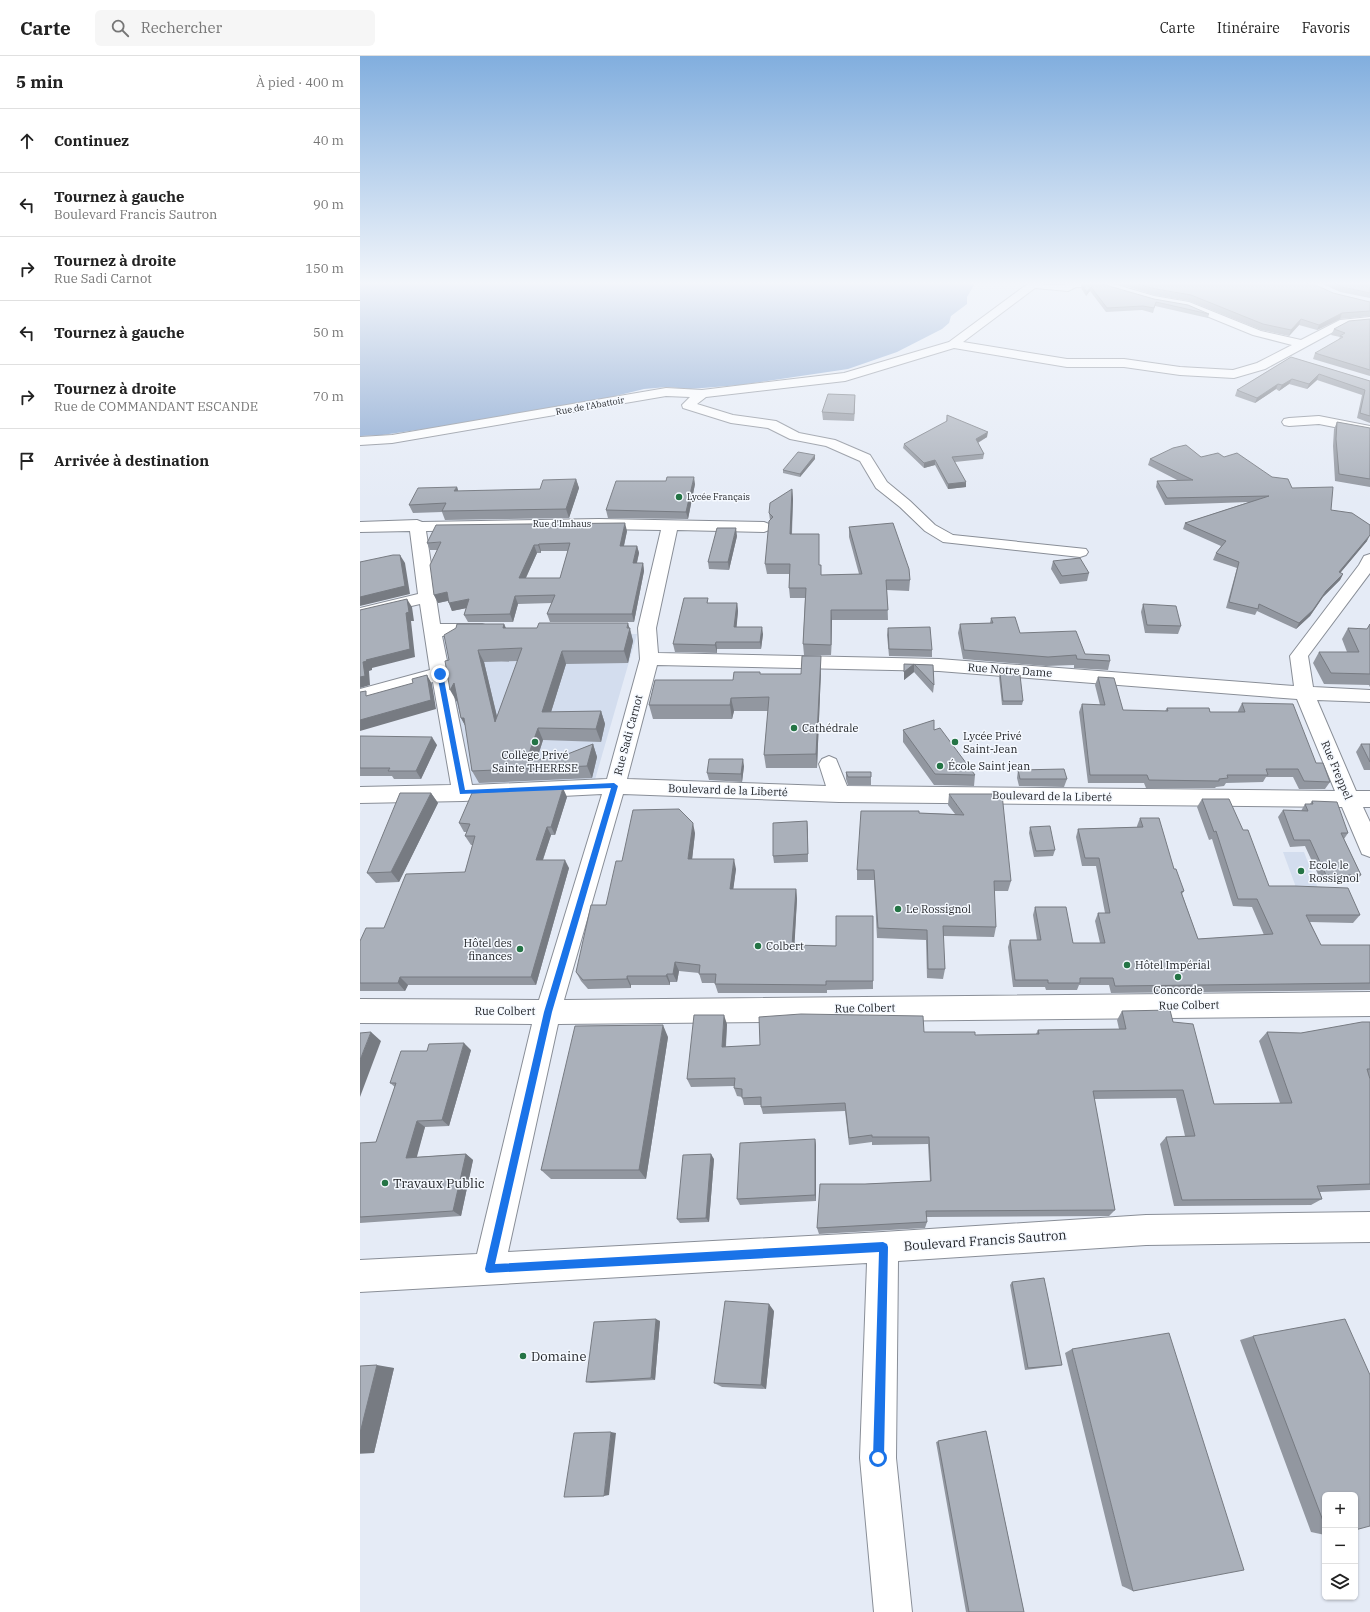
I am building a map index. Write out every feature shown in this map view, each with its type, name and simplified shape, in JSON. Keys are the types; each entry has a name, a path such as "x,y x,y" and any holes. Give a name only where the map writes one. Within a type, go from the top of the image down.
{"street":[{"name":"Rue de l'Abattoir","path":"360,441 392,439 666,392 702,394 845,378 916,356"},
{"path":"1023,356 1067,363 1124,363 1208,373 1234,374 1248,371 1282,356"},
{"path":"1285,356 1297,359"},
{"path":"702,394 688,405 731,419 771,424 796,436 830,443 864,458 880,485 905,504 930,528 948,539 1080,552"},
{"path":"1289,422 1319,420 1370,430"},
{"name":"Rue d'Imhaus","path":"360,527 417,525 599,524 764,527"},
{"path":"417,525 432,630 463,793"},
{"name":"Rue Sadi Carnot","path":"489,1269 548,1012 614,786 649,659 639,628 670,525"},
{"name":"Rue Freppel","path":"1369,564 1299,656 1304,693 1360,800 1370,848"},
{"path":"360,613 427,597"},
{"path":"432,630 496,630"},
{"name":"Rue Notre Dame","path":"649,659 939,665 1304,693 1370,696"},
{"path":"360,695 440,674"},
{"path":"829,764 839,794"},
{"name":"Boulevard de la Liberté","path":"360,795 463,793 614,786 839,794 1360,800"},
{"name":"Rue Colbert","path":"360,1011 548,1012 1370,1004"},
{"name":"Boulevard Francis Sautron","path":"360,1276 883,1247 1146,1230 1370,1227"},
{"path":"883,1247 878,1458 893,1612"}],"shaded area":[{"name":"Collège Privé Sainte THERESE","path":"637,634 592,790 472,787 441,636"},
{"name":"Ecole le Rossignol","path":"1283,852 1304,852 1319,891 1297,890"}],"water":[{"path":"360,356 887,356 848,369 740,385 690,389 667,387 644,389 599,400 481,421 382,435 360,436"}],"building":[{"path":"1323,356 1370,356 1370,370"},
{"path":"1291,357 1370,381 1370,416 1360,413 1365,390 1319,374 1309,384 1292,379 1282,385 1278,384 1257,398 1237,390"},
{"path":"828,394 855,395 854,414 822,412"},
{"path":"947,415 988,432 976,439 984,454 952,457 966,482 948,484 935,460 924,463 904,444 947,421"},
{"path":"1337,422 1370,428 1370,479 1339,474 1336,439"},
{"path":"1186,445 1201,457 1218,453 1224,457 1237,453 1272,477 1288,479 1292,488 1333,487 1331,510 1352,513 1370,525 1370,535 1339,572 1343,574 1326,591 1313,610 1299,623 1259,604 1258,609 1229,602 1239,562 1216,553 1226,541 1185,523 1269,496 1167,498 1157,481 1193,480 1150,459 1173,448"},
{"path":"798,452 815,455 800,474 783,470"},
{"path":"667,477 694,477 686,512 606,510 616,481 666,481"},
{"path":"576,479 566,509 442,511 446,503 409,505 418,488 457,487 454,491 540,489 543,480"},
{"path":"792,489 790,534 819,534 819,565 821,565 821,575 862,574 849,527 893,523 909,569 910,580 886,580 888,610 831,610 831,645 803,644 806,588 789,588 790,564 765,564 769,521 773,517 769,513 770,503"},
{"path":"625,523 620,546 637,546 633,563 643,563 632,614 547,614 555,595 515,596 510,614 464,615 469,599 449,603 447,592 434,595 430,565 441,542 427,543 436,525","holes":["570,543 560,578 519,578 534,545"]},
{"path":"717,528 736,528 728,562 708,562"},
{"path":"393,555 400,555 405,586 360,597 360,562"},
{"path":"1080,558 1089,573 1062,576 1053,561"},
{"path":"684,598 708,598 707,603 737,603 734,627 762,627 760,642 716,642 715,645 673,644"},
{"path":"407,599 409,612 406,613 410,649 366,660 367,661 363,662 365,676 360,677 360,610"},
{"path":"1143,604 1176,606 1181,626 1147,625"},
{"path":"1015,617 1020,633 1076,631 1085,654 1109,655 1110,661 1077,659 1076,655 1048,657 964,650 960,624 993,623 991,618"},
{"path":"539,623 628,623 627,628 630,628 624,651 562,651 542,712 601,711 596,729 538,728 527,759 555,759 593,744 587,766 472,771 464,718 461,718 454,683 450,690 445,661 449,660 444,635 456,628 457,624 504,624 503,628 537,628","holes":["522,648 495,722 478,650"]},
{"path":"1370,624 1370,674 1331,673 1319,652 1359,652 1348,628 1367,629"},
{"path":"930,627 932,650 889,649 888,628"},
{"path":"802,656 821,656 816,754 764,755 769,697 731,698 730,705 649,705 655,680 733,680 734,672 760,672 760,674 801,674"},
{"path":"904,664 914,664 904,672"},
{"path":"914,664 933,665 934,685"},
{"path":"1000,673 1020,675 1023,701 1003,701"},
{"path":"427,675 431,700 360,720 360,692 366,691 366,696 413,683 412,679"},
{"path":"1098,677 1114,678 1123,710 1168,711 1167,708 1209,708 1210,712 1245,712 1242,703 1293,704 1316,763 1323,763 1330,782 1304,781 1298,769 1266,769 1268,775 1227,775 1228,778 1219,779 1219,781 1149,780 1147,775 1090,775 1082,704 1105,705"},
{"path":"934,720 934,730 940,728 975,775 935,774 903,730"},
{"path":"360,736 432,737 416,771 388,771 390,768 360,768"},
{"path":"1361,744 1370,744 1370,762"},
{"path":"709,759 743,759 741,774 707,773"},
{"path":"1064,769 1067,779 1020,779 1018,770"},
{"path":"846,772 871,772 871,777 848,777"},
{"path":"563,788 551,827 547,827 536,860 565,860 531,977 400,977 398,983 360,983 360,941 366,928 384,928 406,874 465,872 475,836 465,836 470,824 459,823 472,793"},
{"path":"400,793 431,793 391,872 367,873"},
{"path":"949,794 1002,794 1011,881 994,881 996,927 943,926 945,969 928,969 927,930 878,928 874,870 857,870 861,811 919,811 919,813 964,815"},
{"path":"1202,799 1229,799 1243,830 1248,830 1269,886 1348,888 1360,915 1306,915 1321,945 1370,945 1370,983 1115,986 1113,978 1080,978 1080,983 1048,983 1048,980 1015,980 1010,940 1041,940 1035,907 1066,907 1073,943 1105,943 1098,913 1110,913 1099,858 1085,858 1078,829 1143,827 1140,818 1159,818 1174,869 1176,869 1184,891 1181,892 1198,939 1273,934 1257,899 1238,899 1216,831 1214,832"},
{"path":"1312,801 1337,802 1348,833 1341,833 1361,875 1326,875 1310,840 1294,840 1283,810 1308,811 1305,804 1313,804"},
{"path":"679,809 693,823 688,859 734,859 730,889 796,889 792,945 836,946 836,916 873,916 873,981 826,981 826,985 715,984 716,974 699,974 700,965 675,962 673,974 667,974 666,976 627,976 627,979 583,980 576,972 591,905 606,905 616,861 622,861 633,810"},
{"path":"807,821 808,854 773,856 773,823"},
{"path":"1050,826 1055,850 1036,851 1030,827"},
{"path":"1170,1010 1173,1022 1193,1024 1214,1104 1292,1103 1267,1032 1301,1033 1362,1022 1370,1022 1370,1069 1367,1069 1370,1079 1370,1184 1317,1186 1322,1199 1182,1200 1166,1137 1195,1136 1183,1090 1093,1091 1115,1210 926,1211 927,1222 817,1228 820,1184 865,1184 931,1181 929,1137 872,1137 872,1135 849,1138 845,1103 761,1107 761,1097 742,1098 742,1089 734,1088 735,1078 687,1079 694,1015 724,1015 722,1047 760,1045 759,1017 801,1014 923,1016 924,1032 975,1032 975,1035 1039,1034 1038,1030 1126,1029 1122,1011"},
{"path":"663,1025 639,1170 541,1170 575,1026"},
{"path":"371,1032 360,1060 360,1033"},
{"path":"464,1043 442,1120 417,1121 406,1158 466,1154 453,1211 360,1217 360,1143 376,1142 396,1083 390,1083 401,1051 427,1051 429,1044"},
{"path":"815,1139 815,1195 737,1199 740,1143"},
{"path":"711,1154 706,1218 677,1219 683,1155"},
{"path":"1044,1278 1062,1365 1028,1368 1012,1282"},
{"path":"725,1301 769,1304 761,1385 714,1383"},
{"path":"656,1319 651,1378 586,1382 594,1322"},
{"path":"1345,1319 1370,1375 1370,1526 1358,1529 1358,1492 1322,1492 1322,1518 1253,1336"},
{"path":"1169,1333 1244,1570 1133,1591 1072,1349"},
{"path":"377,1365 360,1433 360,1366"},
{"path":"986,1431 1024,1612 969,1612 938,1441"},
{"path":"611,1432 604,1496 564,1497 574,1433"}],"place":[{"name":"Lycée Français","path":"679,497"},
{"name":"Cathédrale","path":"794,728"},
{"name":"Collège Privé Sainte THERESE","path":"535,742"},
{"name":"Lycée Privé Saint-Jean","path":"955,742"},
{"name":"École Saint jean","path":"940,766"},
{"name":"Ecole le Rossignol","path":"1301,871"},
{"name":"Le Rossignol","path":"898,909"},
{"name":"Colbert","path":"758,946"},
{"name":"Hôtel des finances","path":"520,949"},
{"name":"Hôtel Impérial","path":"1127,965"},
{"name":"Concorde","path":"1178,977"},
{"name":"Travaux Public","path":"385,1183"},
{"name":"Domaine","path":"523,1356"}],"route":[{"path":"440,674 463,793 614,786 548,1012 489,1269 883,1247 878,1458"}]}
